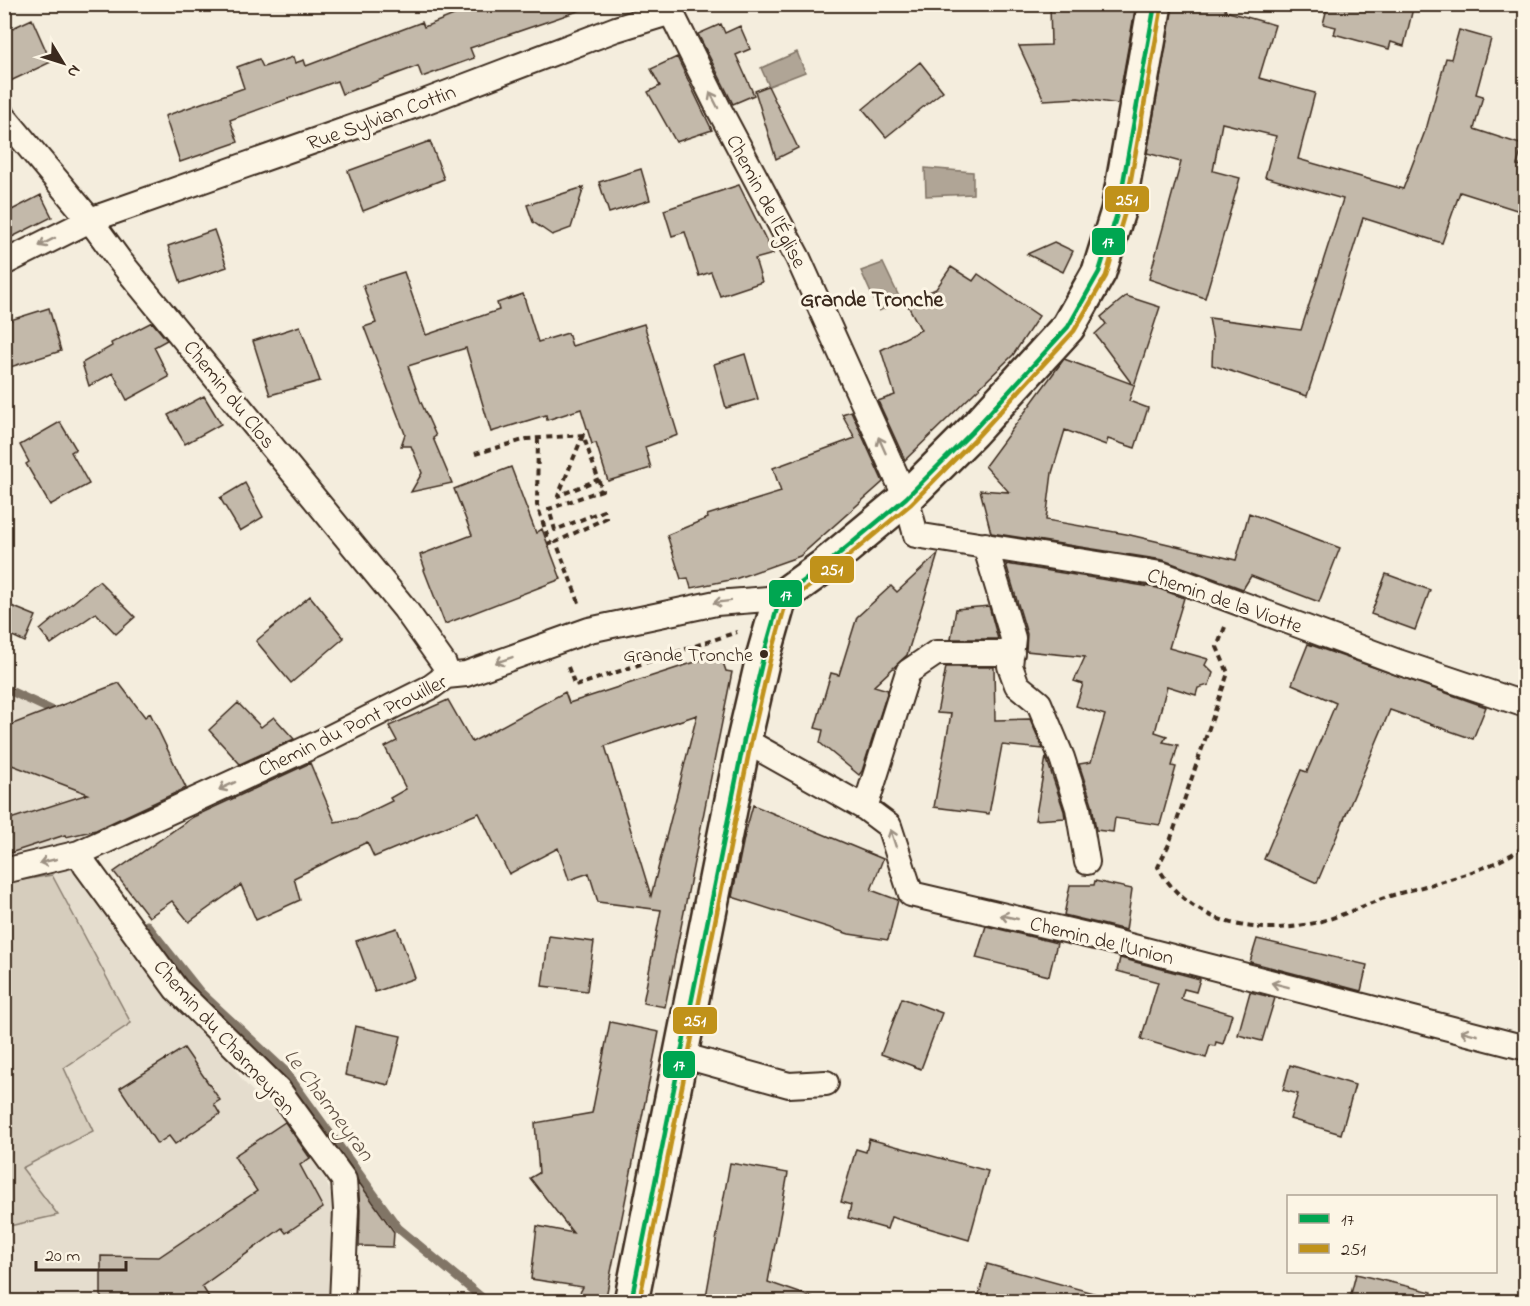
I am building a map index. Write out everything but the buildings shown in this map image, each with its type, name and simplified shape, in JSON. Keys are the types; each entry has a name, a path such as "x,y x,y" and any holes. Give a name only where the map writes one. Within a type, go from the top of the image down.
{"street":[{"path":"631,1302 744,740 780,598 823,567 906,498 1013,389 1068,327 1099,272 1118,211 1155,4"},
{"name":"Chemin de l'Église","path":"669,8 720,111 798,258 906,498"},
{"name":"Rue Sylvian Cottin","path":"4,263 90,220 450,92 669,8"},
{"name":"Chemin du Clos","path":"4,117 405,609 444,664 446,676"},
{"name":"Chemin de la Viotte","path":"906,498 916,535 1161,574 1398,662 1526,705"},
{"path":"985,545 1013,638 1011,666 1017,685 1039,703 1062,758 1078,808 1087,862"},
{"name":"Chemin du Pont Prouiller","path":"4,871 79,853 319,743 423,692 446,676 466,674 589,630 716,603 780,598"},
{"path":"865,808 908,672 936,653 1012,653"},
{"name":"Chemin de l'Union","path":"744,740 865,808 889,826 911,894 1106,940 1526,1048"},
{"name":"Chemin du Charmeyran","path":"79,853 176,990 278,1089 344,1180 346,1210 342,1302"},
{"path":"681,1055 789,1085 826,1083"}],"path":[{"path":"538,438 537,504 550,544 606,518 603,511 555,530 549,509 602,490 583,435"},
{"path":"475,454 527,439 583,435"},
{"path":"583,435 558,496 599,479"},
{"path":"556,542 589,630"},
{"path":"1236,601 1217,647 1228,673 1169,844 1158,867 1166,881 1186,903 1228,924 1268,929 1320,922 1391,896 1429,887 1511,856 1526,845"},
{"path":"559,641 575,686 740,630"}],"shaded area":[{"path":"797,52 805,72 769,86 761,68"},
{"path":"925,168 973,172 973,194 926,196"},
{"path":"883,263 901,301 879,311 861,271"},
{"path":"5,692 58,717 68,736 91,831 75,875 183,1015 233,1065 242,1080 262,1101 275,1101 315,1156 334,1200 329,1301 5,1302"},
{"path":"52,875 131,1023 64,1068 93,1131 22,1168 58,1215 5,1227 5,883"},
{"path":"12,1251 9,1301 5,1301 5,1260"}],"waterway":[{"name":"Le Charmeyran","path":"4,688 60,714"},
{"name":"Le Charmeyran","path":"147,925 200,992 284,1070 398,1228 487,1302"}],"transit line":[{"name":"17","path":"631,1302 744,740 780,598 823,567 906,498 972,432 1068,327 1099,272 1118,211 1155,4"},
{"name":"251","path":"639,1302 751,742 786,603 828,573 911,504 977,437 1074,331 1106,276 1125,212 1162,5"}],"place":[{"name":"Grande Tronche","path":"764,654"}],"district":[{"name":"Grande Tronche","path":"872,298"}]}
